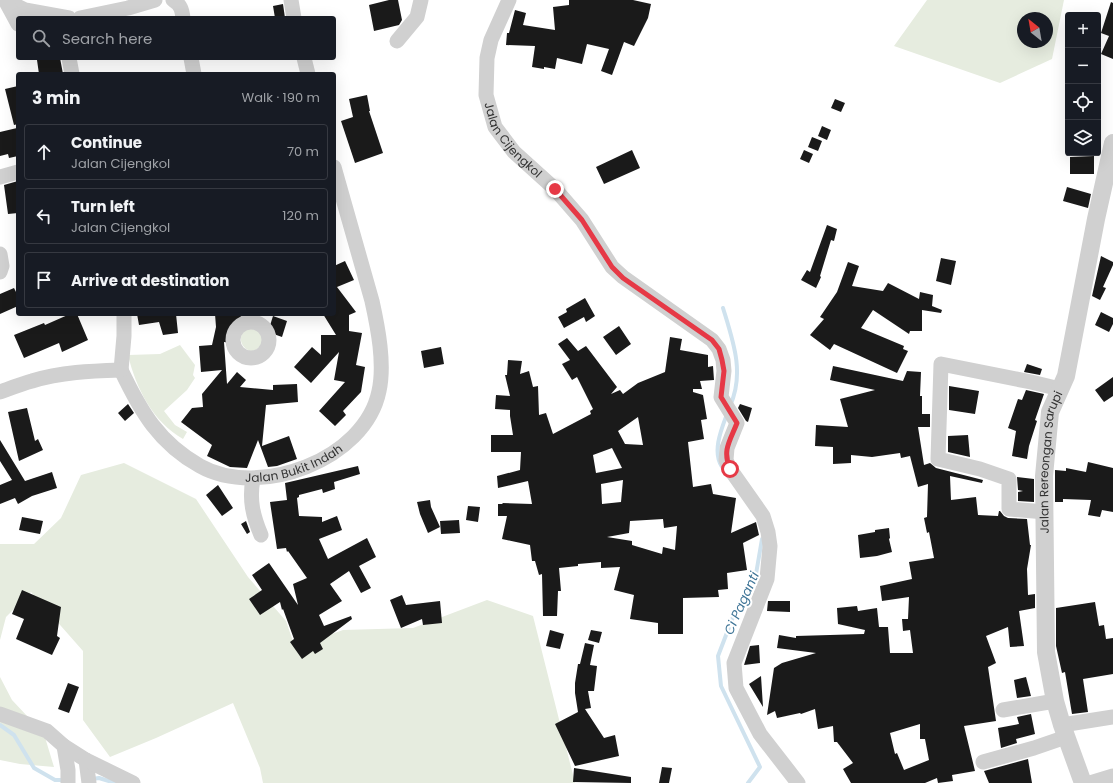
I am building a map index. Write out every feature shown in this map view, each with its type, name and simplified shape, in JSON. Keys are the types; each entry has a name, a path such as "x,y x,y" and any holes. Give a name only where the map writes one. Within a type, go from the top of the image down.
{"street":[{"path":"5,0 25,10 54,16"},
{"path":"5,0 16,20"},
{"path":"90,16 128,8 155,0"},
{"path":"174,0 179,4 183,16"},
{"path":"291,0 294,16"},
{"path":"397,41 417,17 420,0"},
{"name":"Jalan Cijengkol","path":"508,0 491,40 487,58 486,95 495,127 514,152 555,189 582,220 612,267 623,278 712,340 719,349 724,371 721,397 722,401 737,423 727,448 726,460 730,469 763,516 768,532 770,546 767,579 734,663 736,688 760,734 798,783"},
{"path":"69,60 72,72"},
{"path":"191,60 194,72"},
{"path":"304,60 308,72"},
{"name":"Jalan Rereongan Sarupi","path":"1083,783 1055,701 1046,652 1044,476 1050,412 1066,376 1096,219 1113,143"},
{"path":"0,177 16,173"},
{"name":"Jalan Bukit Indah","path":"121,370 136,402 161,436 173,448 201,467 213,472 253,479 279,476 309,466 330,455 352,439 365,423 373,408 379,391 381,370 380,353 376,319 336,174"},
{"path":"0,254 2,266 0,272"},
{"path":"0,392 32,381 68,373 121,370 124,316"},
{"path":"1045,512 1009,509 1009,479 980,469 938,459 941,364 1060,389"},
{"path":"253,479 250,492 254,517 261,535"},
{"path":"1003,710 1055,701"},
{"path":"0,714 47,731 64,746 87,772 133,783"},
{"path":"983,762 1034,748 1064,731 1113,717"},
{"path":"64,746 68,777"},
{"path":"1090,783 1113,776"}],"shaded area":[{"path":"927,0 1064,0 1052,59 1000,83 894,46"},
{"path":"250,327 259,328 266,339 264,343 253,352 245,348 241,341 243,333"},
{"path":"180,345 195,365 193,375 195,378 187,390 164,411 175,425 187,432 183,439 172,432 163,423 147,403 136,380 128,355 160,354"},
{"path":"124,463 196,499 248,577 286,621 295,647 343,630 413,628 487,600 533,616 575,783 263,783 260,768 233,703 110,757 83,720 83,651 31,592 6,617 0,640 0,544 34,544 61,518 81,475"},
{"path":"0,677 12,700 44,734 54,767 20,764 0,760"}],"building":[{"path":"389,0 398,0 402,20 399,25 374,31 369,5"},
{"path":"569,0 633,0 651,4 648,18 634,46 624,42 612,75 601,71 609,49 587,44 582,64 557,58 555,69 544,67 544,69 532,67 535,46 506,45 507,33 509,33 515,10 526,13 523,25 555,30 553,7 569,5"},
{"path":"1111,2 1113,3 1113,59 1101,54 1109,36 1101,33"},
{"path":"283,4 285,16 275,16 273,6"},
{"path":"37,60 60,60 63,72 39,72"},
{"path":"16,86 16,124 14,125 5,89"},
{"path":"367,95 369,111 383,153 355,163 341,121 353,117 349,99"},
{"path":"835,99 845,103 841,112 831,108"},
{"path":"822,126 831,130 827,140 818,136"},
{"path":"16,128 16,156 9,158 8,154 0,156 0,132"},
{"path":"812,137 822,141 818,151 808,147"},
{"path":"632,150 640,168 604,184 596,167"},
{"path":"804,150 813,154 809,163 800,159"},
{"path":"1094,156 1094,174 1070,174 1070,157"},
{"path":"16,182 16,213 8,214 4,185"},
{"path":"1067,187 1091,194 1088,208 1063,201"},
{"path":"827,225 837,229 834,241 831,240 820,276 821,277 816,288 801,280 807,270 810,272"},
{"path":"1101,256 1113,262 1113,265 1103,287 1106,288 1100,300 1092,296"},
{"path":"941,258 956,261 951,285 936,281"},
{"path":"345,261 354,280 337,287 356,312 349,315 349,331 362,333 356,365 365,367 361,392 343,411 346,415 335,426 319,411 345,382 334,380 339,352 311,383 294,367 312,347 321,355 321,335 336,335 324,316 336,316 336,265"},
{"path":"848,262 859,266 852,286 883,291 888,283 919,299 920,292 933,295 932,306 942,310 941,313 922,310 922,331 910,331 909,334 873,310 861,328 904,346 903,349 908,351 897,373 834,344 830,350 810,335 824,319 820,317 837,292"},
{"path":"14,288 16,292 16,307 0,314 0,294"},
{"path":"585,298 595,316 586,322 584,317 564,328 558,317 567,312 566,309"},
{"path":"1101,312 1113,318 1113,324 1109,332 1095,325"},
{"path":"65,316 78,316 88,340 62,352 59,343 24,358 14,335 44,323 45,325"},
{"path":"137,316 176,316 178,333 163,335 159,322 139,325"},
{"path":"215,316 241,316 242,322 234,325 230,343 224,342 227,384 237,372 246,380 240,387 273,390 273,385 297,384 298,402 266,405 262,446 289,436 297,459 277,466 268,467 258,440 247,468 230,467 207,456 212,445 181,422 192,408 203,407 202,394 222,370 201,372 199,346 212,345 216,327"},
{"path":"273,316 287,321 282,337 268,332"},
{"path":"619,326 631,344 616,355 603,337"},
{"path":"670,337 682,339 680,350 708,355 708,367 713,366 714,380 700,381 702,389 693,389 693,392 703,395 707,419 701,420 704,439 688,442 693,487 711,484 713,494 736,498 731,533 756,522 759,535 743,543 747,570 727,573 728,589 718,590 719,597 683,598 683,634 658,634 658,623 630,619 634,595 614,590 620,567 601,568 601,562 578,564 578,566 559,568 561,591 558,591 557,616 543,616 542,574 539,575 535,561 532,561 530,545 502,539 507,516 498,516 498,504 532,504 528,481 498,488 497,476 520,470 521,452 491,452 491,435 513,435 510,410 495,409 496,395 510,396 505,375 507,375 508,360 522,361 520,374 529,371 533,387 538,386 539,415 546,413 553,434 591,414 590,411 593,409 577,377 572,380 562,364 570,360 558,344 567,338 578,351 586,346 617,387 611,394 620,390 623,394 638,383 665,372","holes":["638,417 643,445 625,444 618,431","612,448 622,468 596,473 593,455","623,480 621,502 602,504 601,484","663,519 664,528 677,526 675,550 663,547 662,554 632,545 632,541 607,537 629,533 630,521"]},
{"path":"441,347 444,364 424,368 421,351"},
{"path":"1027,364 1042,369 1040,375 1024,372"},
{"path":"833,366 903,381 907,371 921,372 920,396 922,396 922,414 930,414 930,427 918,427 924,465 930,463 936,468 983,480 982,483 950,476 951,500 976,497 978,515 998,516 1000,511 1008,518 1027,519 1031,545 1027,569 1028,595 1035,594 1035,608 1019,611 1024,646 1010,647 1008,627 986,636 996,663 988,667 996,721 964,726 975,771 952,775 953,781 938,783 937,778 925,783 851,783 843,769 853,763 837,742 834,742 833,726 818,729 815,709 801,714 777,718 775,711 767,715 774,668 782,663 816,653 777,648 779,635 796,638 796,636 864,634 865,630 838,624 837,608 857,606 858,611 877,608 879,627 888,627 890,653 913,653 910,630 903,631 902,619 908,619 909,597 882,601 880,586 912,579 909,562 934,558 929,532 927,533 924,518 927,517 928,484 918,487 910,456 901,458 900,453 872,457 851,455 851,463 833,464 833,447 815,446 816,425 848,427 840,399 875,390 830,380","holes":["920,724 920,739 925,739 929,760 904,770 897,753 895,754 890,733"]},
{"path":"1113,377 1113,396 1104,402 1095,390"},
{"path":"949,386 979,391 975,414 949,410"},
{"path":"1026,390 1044,394 1035,420 1037,421 1029,446 1027,459 1012,456 1016,431 1008,428 1018,399 1022,400"},
{"path":"128,404 134,413 125,421 118,413"},
{"path":"740,404 752,408 748,422 738,408"},
{"path":"27,408 35,441 38,439 43,450 19,461 8,412"},
{"path":"968,435 970,457 948,452 948,436"},
{"path":"0,440 25,481 52,472 57,488 32,496 18,504 15,498 0,504 0,485 12,480 0,461"},
{"path":"1088,462 1113,468 1113,512 1102,510 1100,517 1088,515 1091,500 1063,499 1063,502 1055,502 1055,470 1066,471 1066,468 1086,472"},
{"path":"358,466 360,474 334,482 335,489 323,493 322,489 299,495 297,498 299,516 322,517 322,522 337,516 342,530 319,539 328,559 367,538 376,557 359,566 371,588 361,593 349,571 330,584 342,601 319,615 324,626 351,616 352,619 320,643 323,649 315,654 313,651 302,659 290,642 294,639 280,602 260,615 249,599 262,590 252,575 269,563 298,605 293,584 307,578 288,551 287,552 286,548 277,549 270,502 287,500 285,483"},
{"path":"1017,477 1034,479 1034,502 1018,501 1018,492 1023,491 1018,490"},
{"path":"218,485 233,508 222,516 206,495"},
{"path":"430,500 431,507 440,527 428,533 417,502"},
{"path":"468,506 480,507 478,522 466,520"},
{"path":"22,517 43,521 40,534 19,530"},
{"path":"459,520 460,533 441,534 440,521"},
{"path":"246,521 250,532 247,534 241,524"},
{"path":"889,528 889,539 892,552 860,558 858,535"},
{"path":"22,590 61,607 57,636 60,638 52,655 16,639 24,619 12,614"},
{"path":"402,595 406,605 440,601 442,623 423,625 422,619 401,628 390,600"},
{"path":"768,601 790,601 790,612 767,611"},
{"path":"1095,602 1099,626 1104,625 1106,639 1113,638 1113,674 1083,679 1088,712 1072,714 1065,672 1062,673 1056,646 1056,608"},
{"path":"550,630 564,634 560,649 546,646"},
{"path":"591,630 602,632 599,643 588,640"},
{"path":"585,643 594,645 590,665 597,666 594,691 588,691 591,708 585,709 604,738 615,735 619,756 575,766 555,724 578,712 575,683 578,664 580,664"},
{"path":"759,645 760,663 744,665 750,646"},
{"path":"761,676 763,707 749,684"},
{"path":"1026,677 1031,696 1017,698 1014,680"},
{"path":"68,683 79,687 69,713 58,709"},
{"path":"1031,714 1035,734 1016,739 1017,743 1001,748 998,728 1019,724 1017,717"},
{"path":"1028,759 1032,783 989,783 984,771"},
{"path":"662,767 672,768 669,783 659,783"},
{"path":"574,768 631,777 631,783 573,782"}],"waterway":[{"name":"Ci Paganti","path":"723,308 734,345 737,369 737,381 730,406"},
{"name":"Ci Paganti","path":"722,467 718,455 718,441 727,414"},
{"name":"Ci Paganti","path":"748,783 760,767 721,686 718,656 733,617 756,574 762,539"},
{"name":"Ci Paganti","path":"0,725 14,735 34,768 55,780 65,780"},
{"name":"Ci Paganti","path":"92,779 99,778 115,783"}],"route":[{"path":"555,189 582,220 612,267 623,278 712,340 719,349 724,371 721,397 722,401 737,423 727,448 726,460 730,469"}]}
